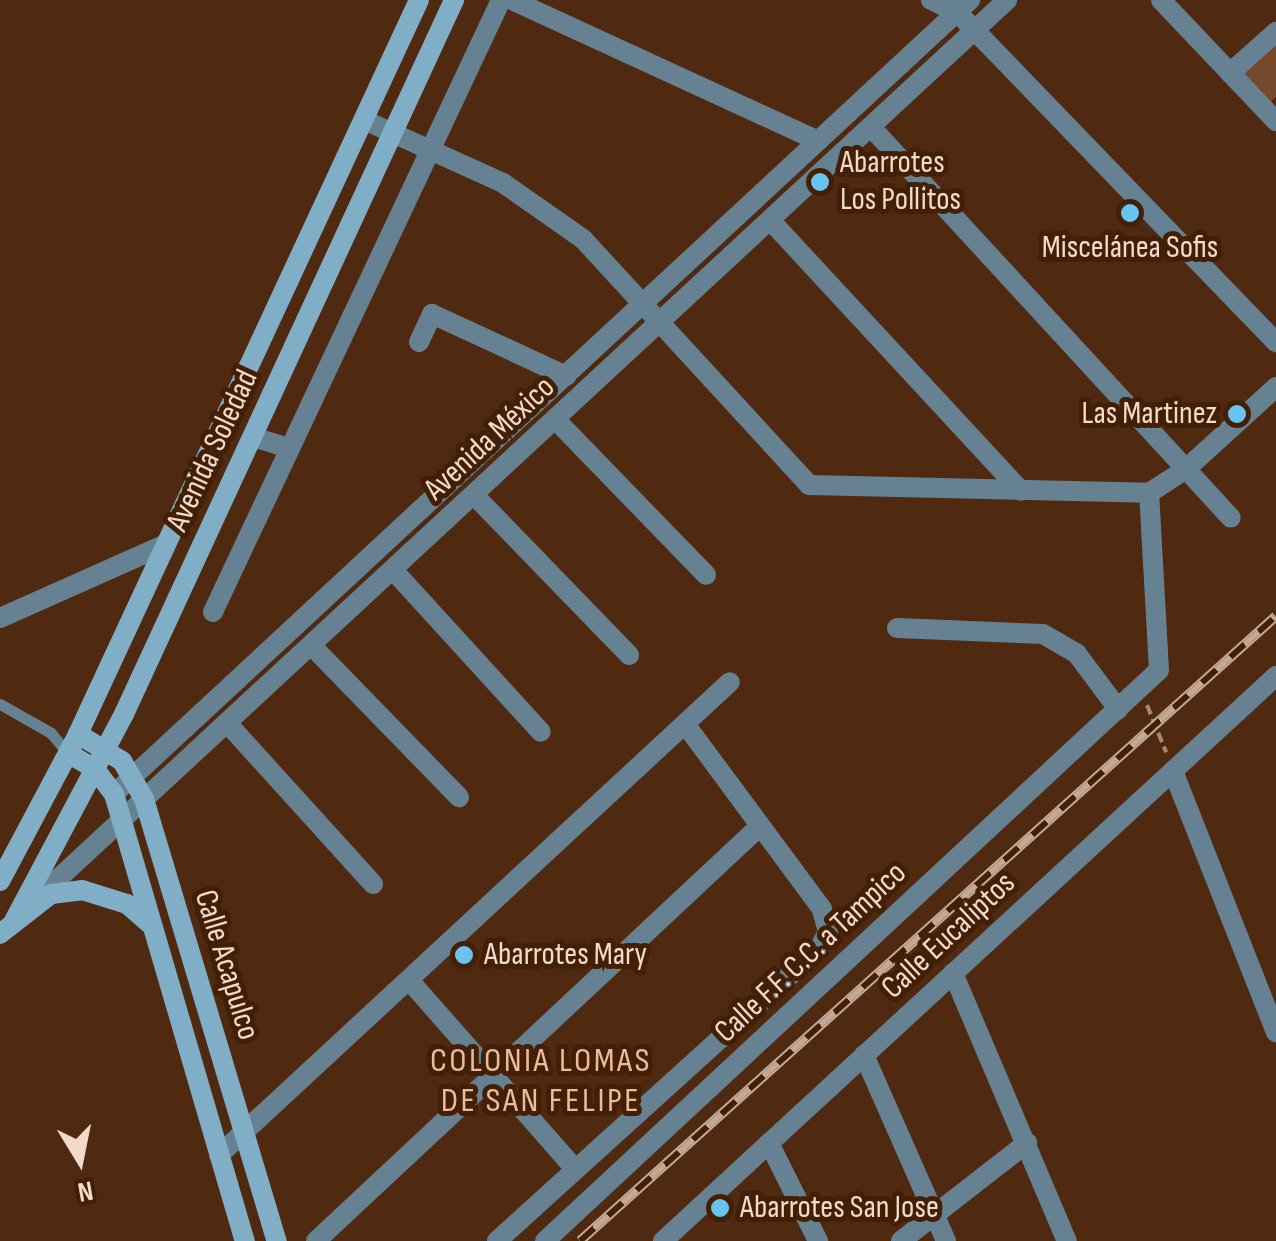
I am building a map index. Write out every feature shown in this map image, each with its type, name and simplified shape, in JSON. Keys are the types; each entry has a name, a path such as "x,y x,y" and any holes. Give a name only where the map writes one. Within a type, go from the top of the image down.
{"street":[{"name":"Avenida Soledad","path":"0,881 7,849 78,734 162,546 419,0"},
{"name":"Avenida Soledad","path":"5,931 105,750 454,0"},
{"path":"213,612 501,0"},
{"path":"512,0 818,141"},
{"path":"931,0 964,6 975,30 1276,342"},
{"name":"Avenida México","path":"5,931 122,818 1007,0"},
{"path":"1161,0 1273,112"},
{"name":"Avenida México","path":"114,794 964,6"},
{"path":"1230,72 1276,32"},
{"path":"364,120 430,149 546,211 646,301 809,485 1149,493 1186,469 1276,386"},
{"path":"870,127 1232,518"},
{"path":"770,220 1021,491"},
{"path":"420,342 432,314 566,376"},
{"path":"555,419 706,575"},
{"path":"253,436 289,448"},
{"path":"1140,690 1158,670 1149,493"},
{"path":"474,495 629,655"},
{"path":"0,618 162,546"},
{"path":"393,570 541,732"},
{"path":"898,628 1044,634 1077,654 1118,709"},
{"path":"312,646 459,798"},
{"name":"Calle Eucaliptos","path":"672,1237 1276,676"},
{"path":"219,1155 730,682"},
{"name":"Calle F.F. C.C. a Tampico","path":"545,1241 1140,690"},
{"path":"228,724 374,884"},
{"path":"497,1241 819,949 828,932 822,909 758,828 685,724"},
{"name":"Calle Acapulco","path":"78,734 105,750 133,777 144,800 277,1241"},
{"name":"Calle Acapulco","path":"68,753 95,770 114,794 245,1241"},
{"path":"1173,770 1276,1032"},
{"path":"316,1241 758,828"},
{"path":"5,931 51,894 82,890 127,904 152,926"},
{"path":"954,973 1066,1241"},
{"path":"409,980 574,1168"},
{"path":"864,1055 946,1241"},
{"path":"901,1241 1027,1143"},
{"path":"769,1144 818,1241"}],"lane":[{"path":"0,704 51,732 68,753"},
{"path":"51,732 78,734"}],"path":[{"path":"1140,690 1173,770"}],"shaded area":[{"path":"1276,38 1276,97 1267,105 1238,72"}],"railway":[{"path":"580,1241 1276,616"}],"place":[{"name":"Abarrotes Los Pollitos","path":"820,182"},
{"name":"Miscelánea Sofis","path":"1130,213"},
{"name":"Las Martinez","path":"1237,414"},
{"name":"Abarrotes Mary","path":"464,955"},
{"name":"Abarrotes San Jose","path":"720,1208"}],"district":[{"name":"COLONIA LOMAS DE SAN FELIPE","path":"541,1081"}]}
